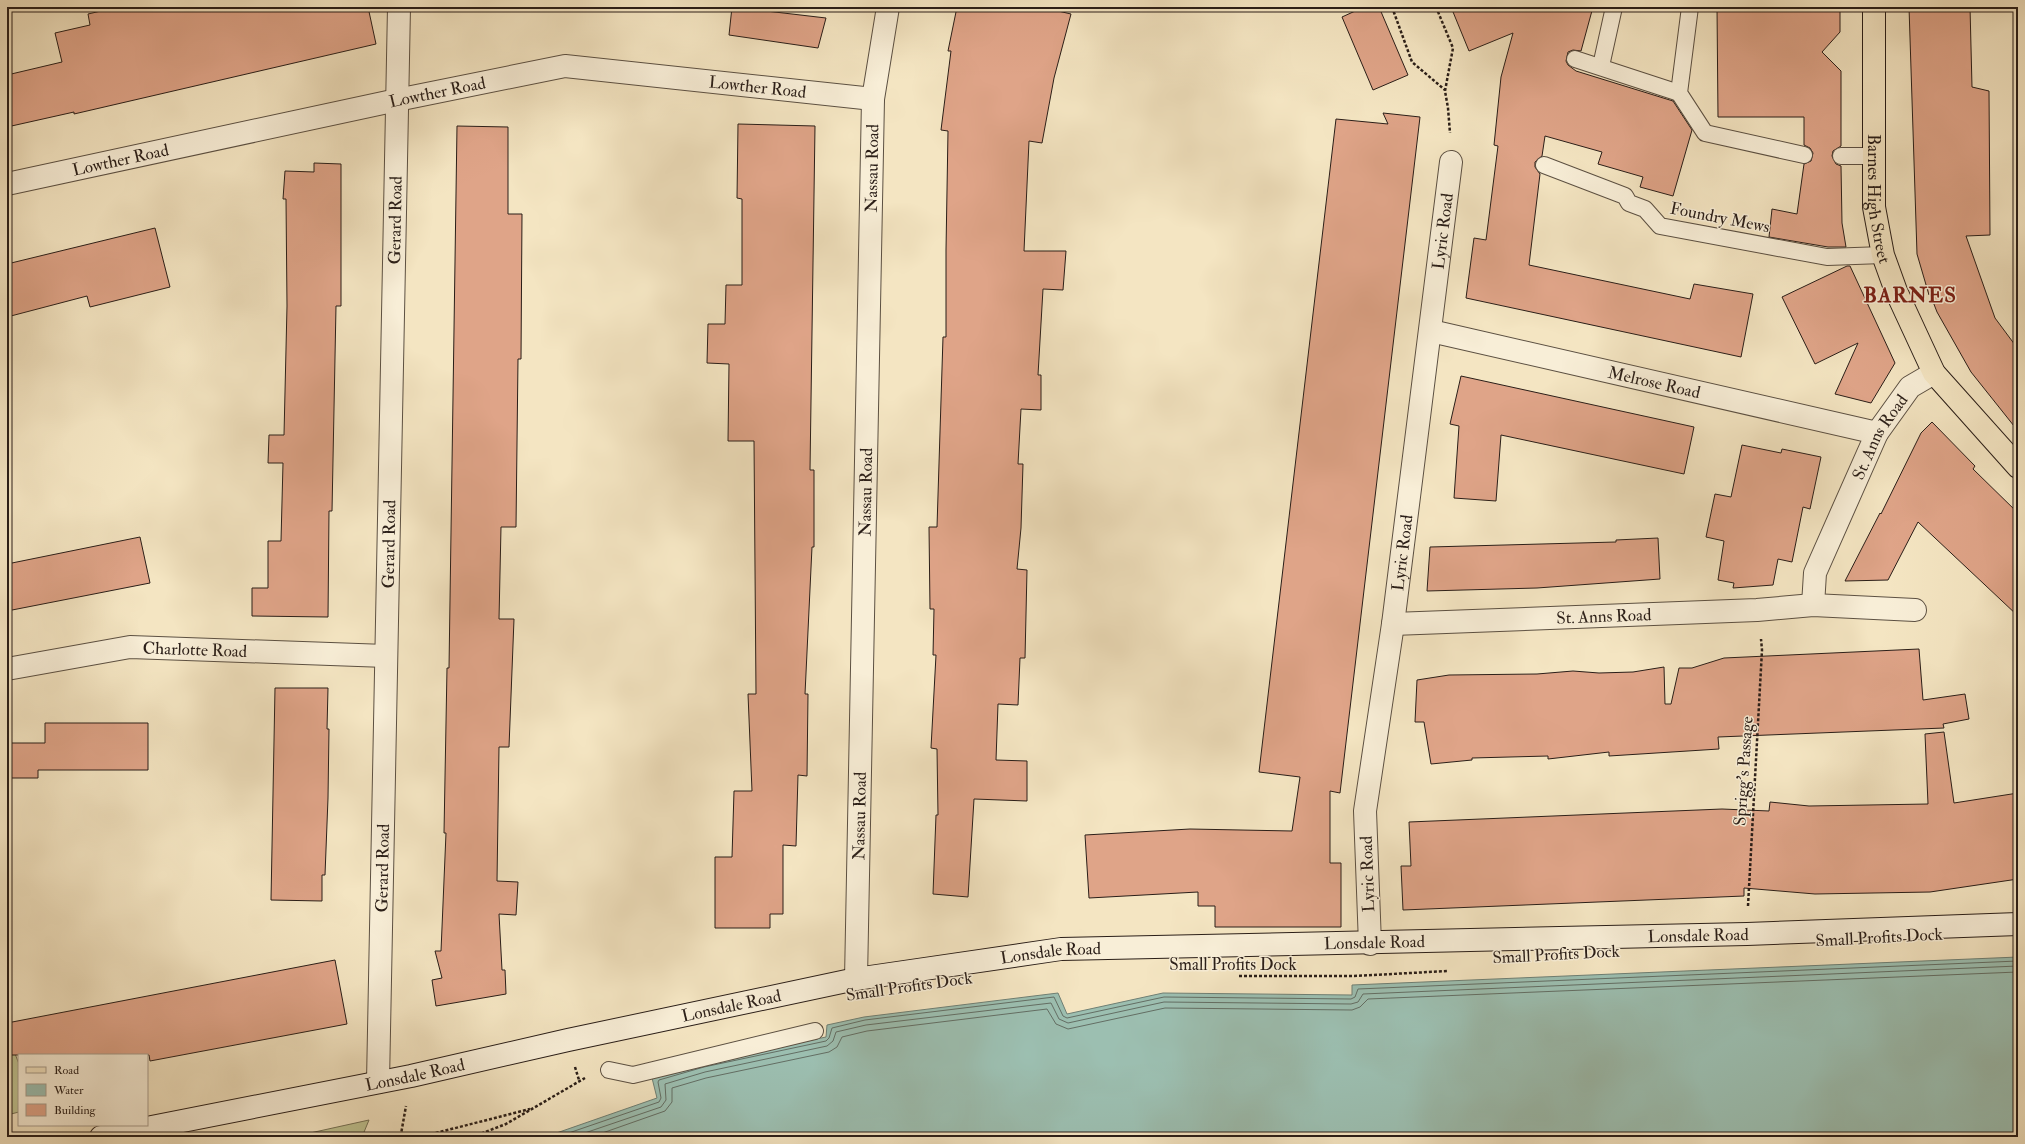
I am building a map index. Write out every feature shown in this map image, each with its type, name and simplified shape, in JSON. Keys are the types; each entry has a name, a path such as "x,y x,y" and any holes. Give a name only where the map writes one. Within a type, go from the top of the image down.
{"main road":[{"name":"Barnes High Street","path":"1874,7 1872,156 1874,207 1883,255 1896,291 1934,373 2018,467"}],"street":[{"name":"Gerard Road","path":"378,1082 399,7"},
{"name":"Nassau Road","path":"856,979 873,99 888,7"},
{"name":"Lowther Road","path":"7,184 397,100 565,66 873,99"},
{"name":"Lyric Road","path":"1370,944 1365,811 1393,624 1431,331 1451,162"},
{"name":"Melrose Road","path":"1431,331 1877,433"},
{"name":"St. Anns Road","path":"1813,605 1815,573 1877,433 1910,387 1934,373"},
{"name":"St. Anns Road","path":"1393,624 1757,610 1813,605 1915,610"},
{"name":"Charlotte Road","path":"7,669 130,647 386,656"},
{"name":"Lonsdale Road","path":"101,1137 412,1076 568,1040 856,979 1061,949 1370,944 1747,934 2018,924"}],"lane":[{"path":"1601,66 1614,7"},
{"path":"1679,93 1690,7"},
{"path":"1575,59 1601,66 1679,93 1705,133 1804,155"},
{"path":"1841,156 1872,156"},
{"name":"Foundry Mews","path":"1544,165 1625,196 1629,203 1645,209 1660,226 1828,257 1883,255"},
{"path":"609,1070 633,1075 815,1030"}],"path":[{"path":"1392,7 1412,62 1445,91"},
{"path":"1436,7 1453,48 1445,91 1448,108 1451,162"},
{"name":"Sprigg’s Passage","path":"1747,934 1762,650 1757,610"},
{"name":"Small Profits Dock","path":"1235,976 1354,976 1456,971"},
{"path":"472,1137 506,1124 579,1080 609,1070"},
{"path":"401,1134 412,1076"},
{"path":"388,1137 401,1134 428,1135 532,1108"}],"green space":[{"path":"7,1033 18,1061 18,1112 7,1115"},
{"path":"369,1120 362,1137 292,1137"}],"water":[{"path":"2018,957 2018,1137 545,1137 657,1098 652,1078 702,1063 826,1037 827,1025 864,1017 1058,993 1067,1014 1163,993 1352,995 1352,985"}],"building":[{"path":"118,7 368,7 376,44 74,114 74,112 7,127 7,75 62,62 55,33 90,25 88,14"},
{"path":"732,7 826,18 818,48 729,35"},
{"path":"957,7 1041,7 1071,14 1054,78 1042,143 1029,141 1024,251 1066,251 1063,290 1043,289 1038,375 1041,375 1041,410 1021,409 1018,464 1023,464 1021,528 1017,569 1027,570 1025,658 1020,658 1018,705 998,704 996,760 1027,761 1027,801 974,799 968,897 933,894 936,815 938,815 937,749 931,748 936,655 933,655 934,609 930,609 929,527 937,527 943,337 946,337 948,131 941,130 951,51 948,51"},
{"path":"1364,7 1379,7 1408,75 1373,90 1342,17"},
{"path":"1451,7 1593,7 1581,51 1573,50 1568,52 1566,61 1568,65 1576,71 1673,101 1692,130 1673,196 1640,187 1643,177 1598,164 1602,152 1545,136 1542,156 1535,162 1535,167 1540,174 1529,265 1690,299 1694,284 1753,294 1741,357 1466,298 1474,238 1486,240 1498,146 1494,145 1501,77 1513,33 1469,51"},
{"path":"1717,7 1840,7 1840,32 1822,52 1841,71 1841,146 1833,151 1832,156 1836,164 1841,166 1842,223 1846,247 1828,247 1769,237 1772,209 1797,214 1804,164 1811,161 1813,153 1810,148 1804,145 1804,117 1718,117"},
{"path":"1909,7 1970,7 1972,87 1989,91 1990,235 1966,236 1995,318 2018,349 2018,431 1971,372 1937,312 1930,294 1929,295 1917,254"},
{"path":"1383,113 1420,117 1340,793 1330,791 1330,863 1341,863 1341,927 1215,927 1215,906 1198,906 1198,892 1089,898 1085,835 1190,829 1292,831 1300,777 1259,772 1336,119 1388,124"},
{"path":"738,124 815,126 810,470 814,470 814,547 812,547 805,694 808,694 807,776 798,775 796,846 783,845 783,914 770,914 770,928 715,928 715,857 732,857 734,791 752,791 748,694 756,694 754,441 728,441 729,364 707,363 708,324 725,324 726,285 742,285 742,199 737,198"},
{"path":"457,126 508,127 508,214 522,214 521,359 518,359 516,527 501,527 499,619 514,619 509,747 499,747 497,881 518,882 516,915 499,914 502,970 505,970 506,994 436,1006 432,980 442,978 435,951 441,951 446,833 444,833 447,668 449,668"},
{"path":"314,163 341,164 341,306 336,306 332,511 329,511 328,617 252,616 252,588 268,588 268,541 281,541 283,463 268,463 269,435 284,435 287,306 286,199 283,199 285,171 314,172"},
{"path":"155,228 170,287 90,307 87,296 7,317 7,264"},
{"path":"1847,266 1850,266 1895,363 1871,403 1835,394 1858,343 1815,364 1782,297"},
{"path":"1461,376 1694,427 1684,474 1501,435 1496,501 1454,498 1459,426 1450,424"},
{"path":"1932,422 1975,466 1973,469 2018,513 2018,616 1918,522 1888,580 1845,581 1880,513 1881,514 1921,433"},
{"path":"1742,445 1781,453 1782,449 1821,457 1810,509 1803,507 1792,562 1778,559 1773,585 1733,588 1734,583 1718,580 1724,541 1706,537 1715,494 1731,497"},
{"path":"140,537 150,583 7,611 7,564"},
{"path":"1658,538 1660,579 1537,588 1427,591 1430,547 1616,542 1616,540"},
{"path":"1919,649 1923,700 1965,694 1969,719 1943,724 1944,728 1718,737 1719,749 1609,756 1609,752 1548,759 1548,756 1472,758 1472,760 1431,764 1424,722 1415,722 1417,680 1449,675 1537,674 1573,671 1599,673 1633,672 1664,667 1665,704 1671,704 1679,668 1692,668 1724,658"},
{"path":"275,688 328,688 328,798 325,875 322,875 322,901 271,900"},
{"path":"45,723 148,723 148,770 38,770 38,778 7,778 7,743 45,743"},
{"path":"1944,732 1954,803 2018,793 2018,879 1930,892 1815,894 1744,888 1744,896 1403,910 1401,866 1411,866 1409,822 1722,809 1769,811 1770,802 1809,806 1928,804 1925,734"},
{"path":"335,960 347,1024 150,1061 148,1054 7,1055 7,1023"}],"district":[{"name":"BARNES","path":"1910,295"}]}
